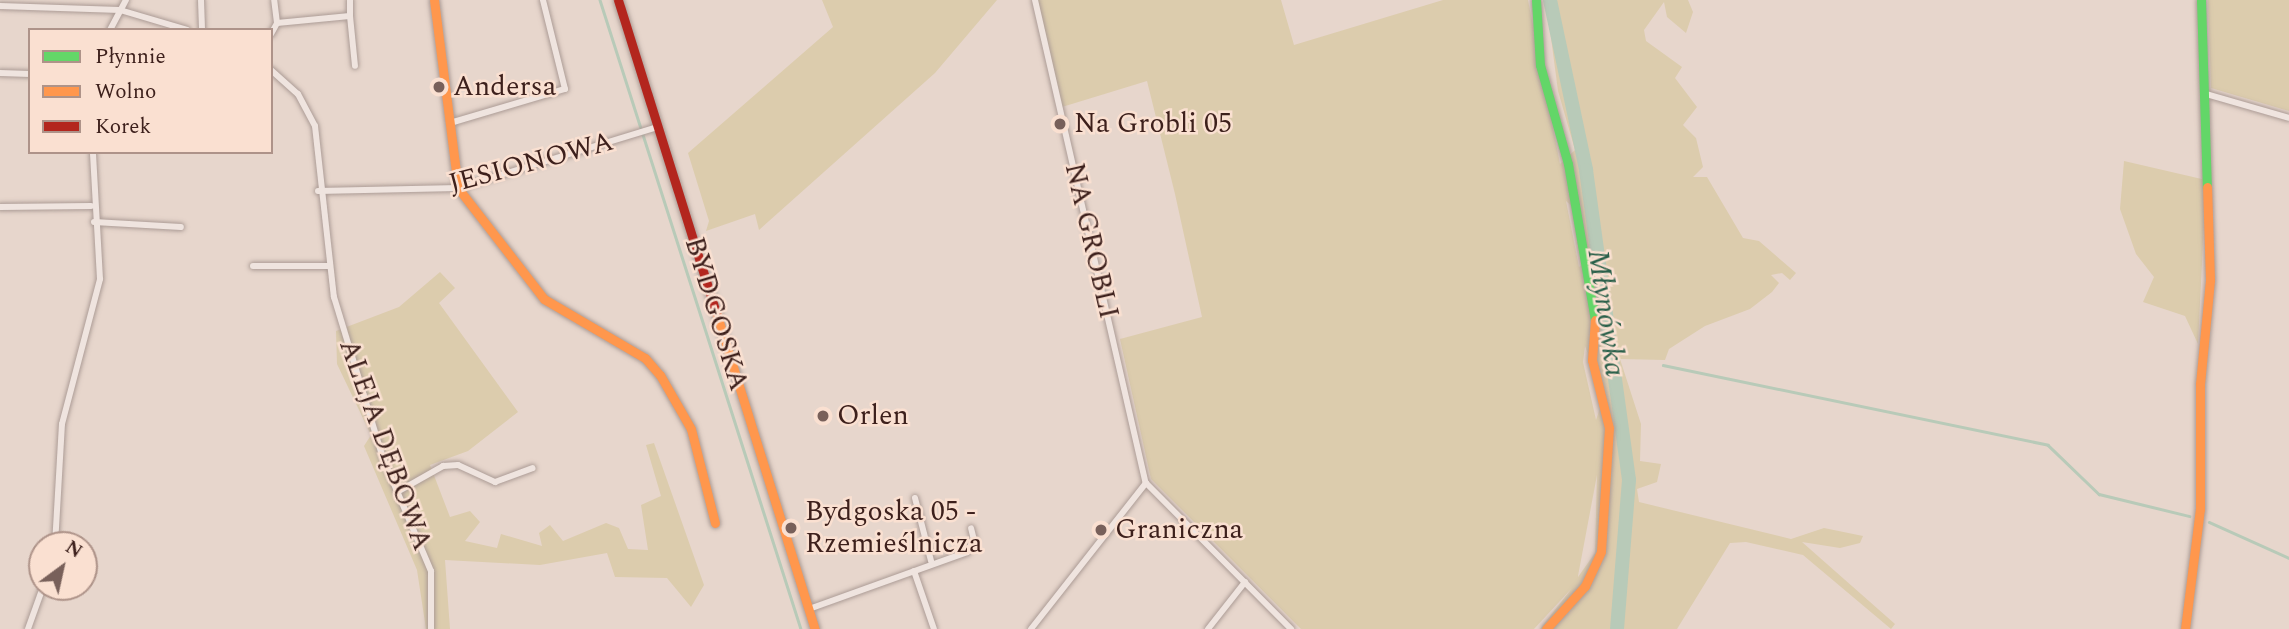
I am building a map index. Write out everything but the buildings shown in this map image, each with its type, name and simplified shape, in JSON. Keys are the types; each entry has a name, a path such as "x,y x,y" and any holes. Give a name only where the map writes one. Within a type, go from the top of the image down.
{"street":[{"path":"111,28 126,0"},
{"path":"201,0 202,28"},
{"path":"273,30 277,23 274,0"},
{"path":"350,0 355,66"},
{"path":"434,0 458,188 544,299 645,358 660,375 691,429 715,523"},
{"path":"450,123 565,89 543,0"},
{"name":"BYDGOSKA","path":"618,0 815,629"},
{"name":"NA GROBLI","path":"1035,0 1146,482"},
{"path":"1536,0 1540,65 1568,164 1595,319 1592,360 1609,428 1609,467 1601,551 1585,586 1546,629"},
{"path":"2185,629 2200,509 2200,384 2210,280 2201,0"},
{"path":"0,6 120,10 180,28"},
{"path":"277,23 351,16"},
{"name":"ALEJA DĘBOWA","path":"273,72 298,94 313,119 318,191 328,266 345,344 431,570 431,629"},
{"path":"0,73 28,74"},
{"path":"2206,94 2289,118"},
{"name":"JESIONOWA","path":"318,191 458,188 657,127"},
{"path":"56,531 62,424 100,279 92,206 93,154"},
{"path":"0,207 92,206"},
{"path":"94,222 181,227"},
{"path":"253,266 328,266"},
{"path":"399,491 443,466 458,465 495,482 533,468"},
{"path":"1031,629 1146,482 1291,629"},
{"path":"915,498 931,561"},
{"path":"809,609 914,571 931,561 967,552 974,540 971,528"},
{"path":"914,571 934,629"},
{"path":"1208,629 1245,582"},
{"path":"28,629 38,601"}],"shaded area":[{"path":"822,0 997,0 935,73 759,230 755,214 706,231 709,221 688,153 833,27"},
{"path":"1035,0 1281,0 1294,45 1443,0 1528,0 1560,164 1575,150 1558,91 1546,0 1688,0 1693,12 1686,33 1667,17 1664,2 1644,30 1646,41 1682,67 1675,78 1697,107 1683,125 1696,138 1703,167 1693,177 1707,177 1743,238 1759,241 1796,273 1790,280 1782,273 1771,275 1779,283 1772,292 1750,309 1705,326 1669,349 1665,360 1620,359 1641,424 1640,461 1661,464 1657,482 1637,489 1639,502 1791,539 1824,528 1863,536 1860,543 1840,548 1802,542 1895,624 1891,629 1803,555 1746,542 1730,543 1677,629 1540,629 1572,588 1534,629 1301,629 1151,479 1120,339 1202,317 1147,81 1062,107","holes":["1566,201 1576,210 1587,261 1579,267","1585,346 1604,396 1596,420 1583,362","1597,475 1595,553 1578,577"]},
{"path":"2208,0 2289,0 2289,111 2211,88"},
{"path":"2124,161 2206,180 2198,344 2185,316 2143,302 2154,277 2136,254 2120,209"},
{"path":"440,272 455,288 439,303 518,412 468,451 430,465 450,517 470,511 480,522 465,541 497,548 501,534 542,546 539,533 550,525 563,541 606,523 619,528 628,549 648,550 641,505 661,496 646,445 654,443 704,585 691,607 667,578 615,577 607,553 540,565 445,560 450,629 426,629 417,570 364,446 371,435 337,364 336,331 399,307"}],"waterway":[{"path":"600,0 801,629"},
{"name":"Młynówka","path":"1550,0 1586,170 1629,480 1617,629"},
{"path":"1663,365 2048,445 2099,494 2189,516"},
{"path":"2209,522 2289,558"}],"traffic: fast":[{"path":"1536,0 1540,65 1568,164 1595,320"},
{"path":"2201,0 2207,187"}],"traffic: slow":[{"path":"434,0 458,188 544,299 645,358 660,375 691,429 715,523"},
{"path":"2185,629 2200,509 2200,384 2210,280 2207,187"},
{"path":"716,312 815,629"},
{"path":"1546,629 1585,586 1601,551 1609,428 1592,360 1595,320"}],"traffic: jam":[{"path":"618,0 716,312"}],"place":[{"name":"Andersa","path":"439,87"},
{"name":"Na Grobli 05","path":"1060,124"},
{"name":"Orlen","path":"823,416"},
{"name":"Bydgoska 05 - Rzemieślnicza","path":"791,528"},
{"name":"Graniczna","path":"1101,530"}]}
